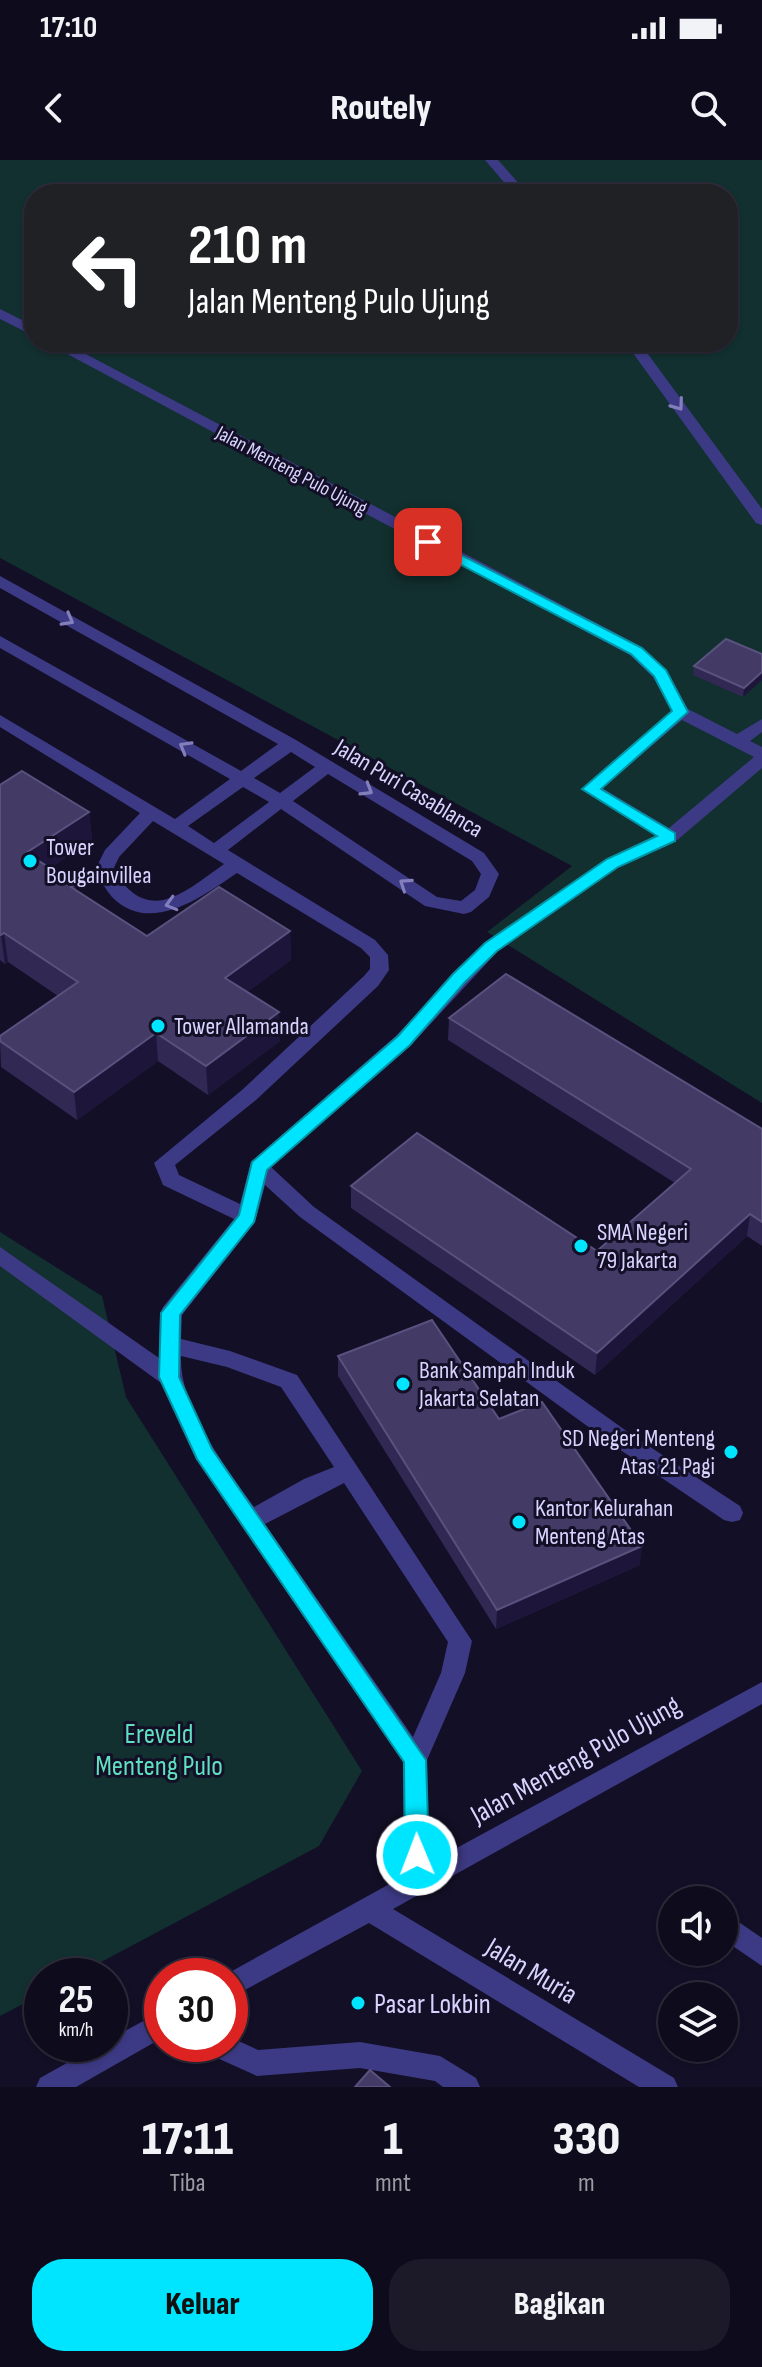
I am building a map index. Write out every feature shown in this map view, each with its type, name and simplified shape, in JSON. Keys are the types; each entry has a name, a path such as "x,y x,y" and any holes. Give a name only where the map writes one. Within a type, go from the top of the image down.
{"street":[{"path":"491,160 512,184"},
{"path":"0,313 24,326"},
{"name":"Jalan Menteng Pulo Ujung","path":"71,352 636,651 660,674 681,712"},
{"path":"639,352 762,520"},
{"name":"Jalan Puri Casablanca","path":"0,581 290,744 478,857 490,874 483,893 464,908 432,902 281,801 0,641"},
{"path":"415,1760 204,1453 169,1377 171,1313 248,1217 258,1167 404,1040 459,978 500,941 613,863 670,837 762,756 681,712 590,789 670,837"},
{"path":"0,720 368,944 379,955 380,970 249,1095 164,1163 170,1180 248,1217"},
{"path":"738,741 762,724"},
{"path":"175,827 290,744"},
{"path":"215,851 327,766"},
{"path":"152,812 111,854 104,870 113,888 137,904 156,908 178,904 237,864"},
{"path":"258,1167 307,1212 624,1441 732,1513"},
{"path":"0,1255 169,1377"},
{"path":"170,1345 230,1359 289,1381 460,1641 453,1673 415,1760 417,1881"},
{"path":"250,1521 312,1486 349,1471"},
{"name":"Jalan Menteng Pulo Ujung","path":"248,1976 762,1692"},
{"name":"Jalan Muria","path":"368,1908 664,2087"},
{"path":"738,1935 762,1954"},
{"path":"50,2087 144,2034"},
{"path":"248,2059 257,2063 360,2055 440,2069 466,2087"}],"green space":[{"path":"0,160 762,160 762,1103 487,932 572,866 0,558"},
{"name":"Ereveld Menteng Pulo","path":"0,1232 102,1296 126,1397 362,1771 319,1846 109,1958 24,1958 24,2003 0,2016"}],"building":[{"path":"726,639 762,654 762,672 744,688 694,666"},
{"path":"22,771 89,812 26,853 76,884 71,887 147,936 219,887 290,931 225,978 279,1012 206,1066 156,1033 74,1092 0,1041 0,1036 78,982 4,933 0,934 0,785"},
{"path":"506,974 762,1129 762,1222 750,1214 597,1353 351,1186 417,1133 597,1251 691,1169 449,1018"},
{"path":"432,1320 499,1419 542,1402 642,1546 497,1610 338,1356"},
{"path":"370,2070 390,2087 355,2087"}],"place":[{"name":"Tower Bougainvillea","path":"30,861"},
{"name":"Tower Allamanda","path":"158,1026"},
{"name":"SMA Negeri 79 Jakarta","path":"581,1246"},
{"name":"Bank Sampah Induk Jakarta Selatan","path":"403,1384"},
{"name":"SD Negeri Menteng Atas 21 Pagi","path":"731,1452"},
{"name":"Kantor Kelurahan Menteng Atas","path":"519,1522"},
{"name":"Pasar Lokbin","path":"358,2003"}],"route":[{"path":"417,1855 415,1760 204,1453 169,1377 171,1313 248,1217 258,1167 404,1040 491,947 613,863 670,837 590,789 681,712 660,674 636,651 428,542"}]}
